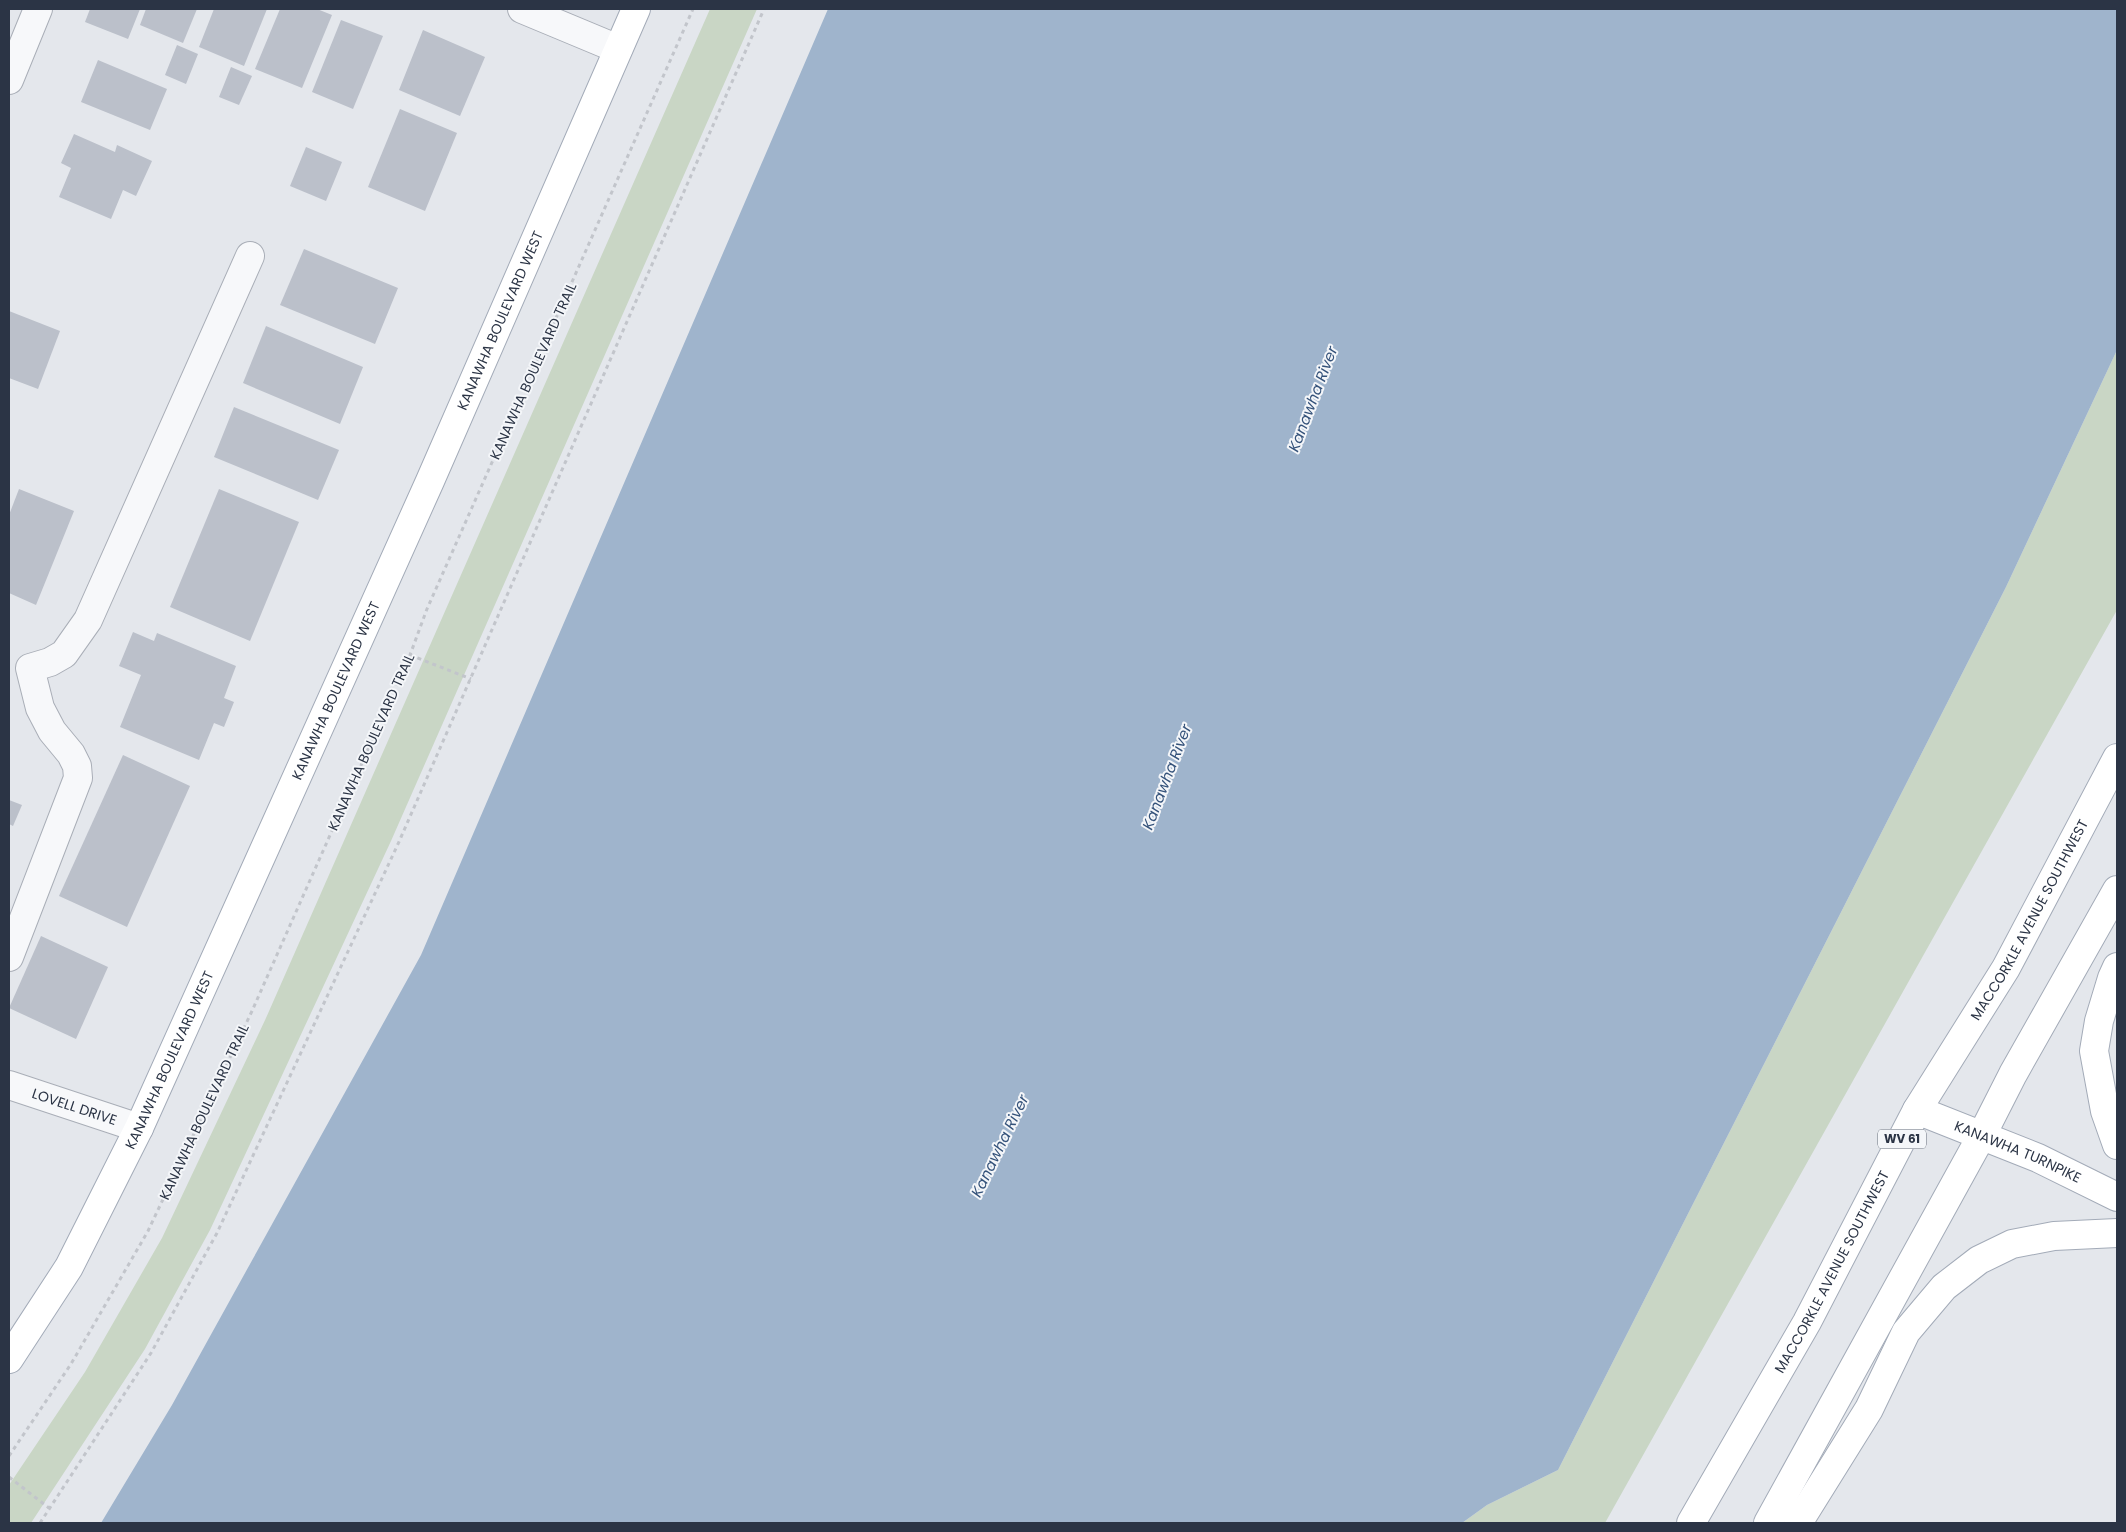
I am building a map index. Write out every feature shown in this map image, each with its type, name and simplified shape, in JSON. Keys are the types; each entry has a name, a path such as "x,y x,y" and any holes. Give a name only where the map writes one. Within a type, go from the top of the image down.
{"main road":[{"name":"KANAWHA BOULEVARD WEST","path":"9,1359 69,1266 139,1128 430,481 636,9"},
{"name":"MACCORKLE AVENUE SOUTHWEST","path":"1691,1523 1807,1322 1917,1110 2006,968 2117,758"},
{"path":"1768,1523 1982,1135 2013,1074 2117,890"},
{"path":"2117,967 2099,1021 2094,1050 2105,1111 2117,1146"},
{"name":"KANAWHA TURNPIKE","path":"1917,1110 2038,1158 2117,1196"},
{"path":"1798,1523 1869,1409 1906,1332 1944,1287 1979,1260 2012,1244 2054,1236 2117,1233"}],"street":[{"path":"9,80 38,9"},
{"path":"522,9 618,48"},
{"path":"9,957 78,778 77,766 71,754 52,731 19,665 50,662 64,654 88,620 250,256"},
{"name":"LOVELL DRIVE","path":"9,1085 139,1128"}],"path":[{"name":"KANAWHA BOULEVARD TRAIL","path":"9,1456 71,1364 148,1231 252,1011 410,655 427,609 693,9"},
{"path":"40,1523 151,1352 217,1233 398,844 764,9"},
{"path":"410,655 471,679"},
{"path":"9,1476 50,1508"}],"green space":[{"path":"710,9 757,9 391,841 210,1230 145,1349 31,1523 9,1523 9,1485 85,1372 162,1238 266,1018"},
{"path":"2117,350 2117,610 1605,1523 1462,1523 1487,1505 1558,1470 2006,587"}],"water":[{"name":"Kanawha River","path":"828,9 2117,9 2117,350 2006,587 1558,1470 1487,1505 1462,1523 101,1523 172,1405 421,955"}],"building":[{"path":"90,9 140,9 128,39 85,22"},
{"path":"146,9 197,9 183,43 140,25"},
{"path":"214,9 267,9 244,66 199,47"},
{"path":"280,9 317,9 332,15 302,88 255,69"},
{"path":"341,20 383,36 353,109 312,92"},
{"path":"423,30 485,57 460,116 399,90"},
{"path":"177,45 198,54 186,84 165,75"},
{"path":"98,60 167,89 150,130 81,102"},
{"path":"231,67 252,76 239,105 219,97"},
{"path":"400,109 457,133 425,211 368,187"},
{"path":"74,134 115,152 117,145 152,161 136,196 123,190 111,219 59,197 71,168 61,163"},
{"path":"306,147 342,162 326,201 290,186"},
{"path":"304,249 398,288 375,344 280,305"},
{"path":"9,311 60,331 38,389 9,378"},
{"path":"266,326 363,367 340,424 243,383"},
{"path":"234,407 339,450 318,500 214,457"},
{"path":"19,489 74,511 36,605 9,593 9,515"},
{"path":"219,489 299,522 250,641 170,607"},
{"path":"133,632 154,641 157,633 236,666 224,698 234,702 224,727 214,723 199,760 120,727 141,675 119,666"},
{"path":"123,755 190,786 127,927 59,896"},
{"path":"9,800 22,805 13,826 9,824"},
{"path":"41,936 108,967 76,1039 9,1008"}]}
